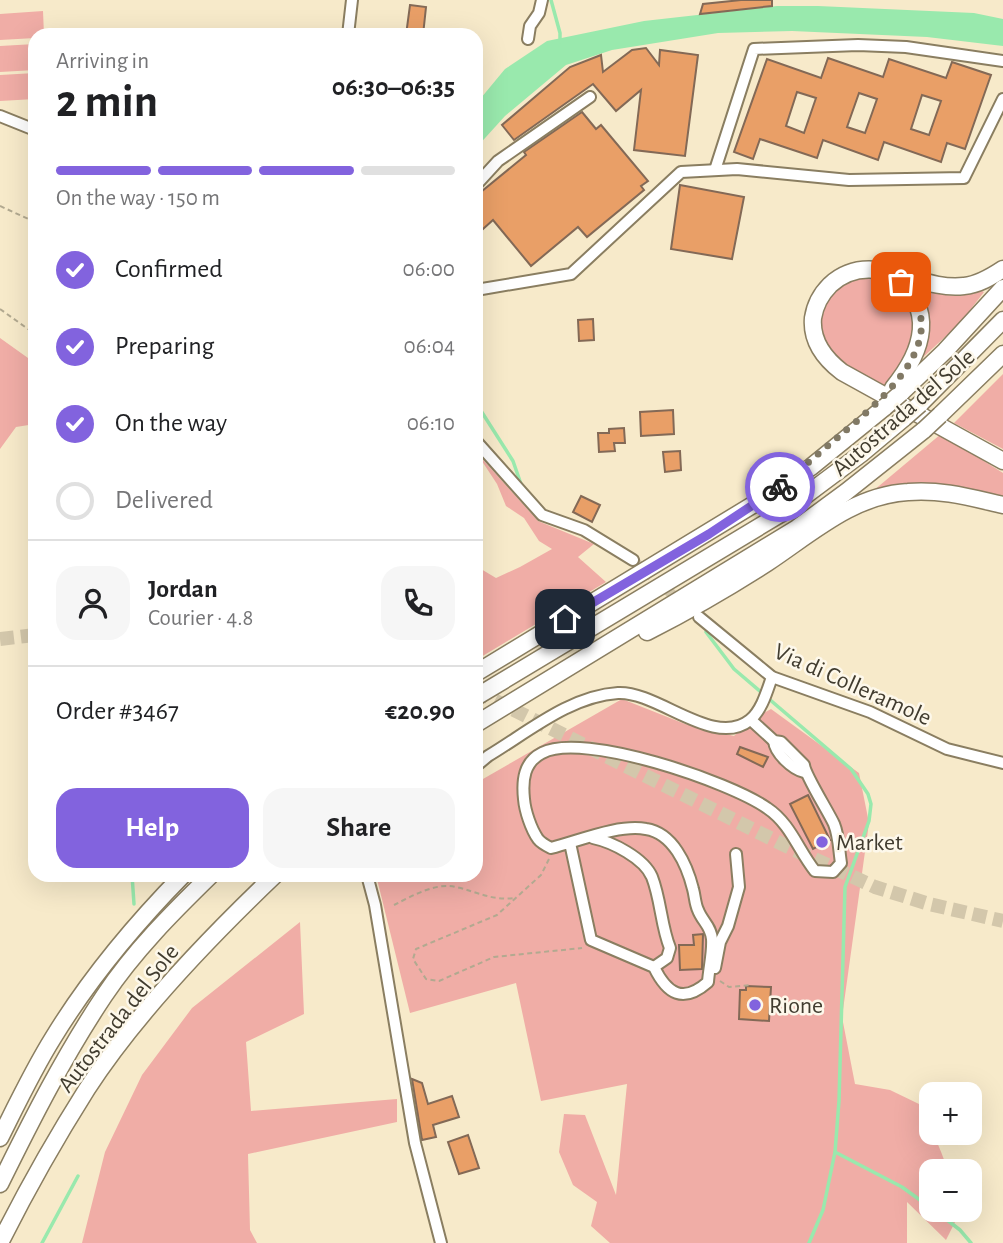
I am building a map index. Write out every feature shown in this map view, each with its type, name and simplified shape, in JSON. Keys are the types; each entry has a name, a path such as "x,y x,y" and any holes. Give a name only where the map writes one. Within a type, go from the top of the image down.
{"highway":[{"path":"1003,269 977,284 963,287 926,283 889,272 856,271 843,275 826,290 817,304 813,321 816,339 823,354 847,375 1003,461"},
{"path":"889,272 915,297 922,324 919,339 897,390"},
{"name":"Autostrada del Sole","path":"483,669 811,467 945,351 1003,288"},
{"name":"Autostrada del Sole","path":"483,693 782,513 862,454 904,418 1003,320"},
{"name":"Autostrada del Sole","path":"483,720 797,528 924,430 1003,354"},
{"path":"580,661 678,617 765,564 836,516 864,502 897,493 928,491 961,495 1003,505"},
{"name":"Autostrada del Sole","path":"0,1138 53,1038 91,981 135,926 176,882"},
{"name":"Autostrada del Sole","path":"0,1184 36,1111 106,994 152,935 204,882"},
{"name":"Autostrada del Sole","path":"0,1243 88,1088 165,989 268,882"}],"street":[{"path":"349,28 352,0"},
{"path":"528,39 530,26 539,13 542,0"},
{"path":"715,170 754,49 859,45 906,47 1003,61"},
{"path":"483,177 498,161 590,97"},
{"path":"483,289 571,275 681,172 737,169 849,180 964,178 1003,99"},
{"path":"0,116 28,127"},
{"path":"483,449 542,515 584,530 633,561"},
{"name":"Via di Colleramole","path":"699,617 772,677 870,712 947,749 1003,763"},
{"path":"483,760 572,705 598,696 621,693 638,696 715,727 735,728 751,720 761,705 772,677"},
{"path":"711,979 712,939 709,924 698,912 685,865 672,844 655,830 643,828 607,831 593,838 551,848 539,840 527,809 524,774 529,763 544,752 568,748 610,751 702,778 759,803 780,818 815,871 833,872 841,863 836,828 817,790 804,772 797,771 775,748 774,741 751,720"},
{"path":"593,838 620,847 652,875 670,948 667,958 654,967"},
{"path":"570,843 591,940 654,967 662,983 672,992 685,995 699,990 711,979 720,942 728,926 739,887 736,854"},
{"path":"369,882 415,1143 441,1243"}],"path":[{"path":"0,206 28,219"},
{"path":"0,309 28,329"},
{"path":"551,848 549,860 541,875 497,915 416,948 413,959 426,979 439,981 494,957 580,949 591,940"},
{"path":"394,905 419,893 454,886 492,899 516,898"},
{"path":"711,979 730,987 751,985"}],"shaded area":[{"path":"777,6 974,13 1003,19 1003,46 927,37 792,31 718,33 612,50 566,65 505,116 483,140 483,96 505,69 547,41 644,21"},
{"path":"43,11 44,28 28,28 28,38 0,40 0,14"},
{"path":"28,44 28,70 0,72 0,46"},
{"path":"28,73 28,99 0,101 0,75"},
{"path":"859,275 886,279 897,287 913,309 915,340 887,388 834,358 823,342 821,321 828,296"},
{"path":"917,290 956,296 984,292 960,323 919,361"},
{"path":"0,338 28,358 28,425 16,427 0,449"},
{"path":"1003,374 1003,449 954,423"},
{"path":"941,434 1003,473 1003,497 873,491"},
{"path":"483,460 538,521 594,544 578,557 606,582 483,656 483,570 496,578 552,549 539,541 524,518 506,506"},
{"path":"622,699 685,724 734,736 751,720 771,709 859,773 869,823 842,1017 855,1084 890,1090 919,1104 919,1145 938,1145 944,1159 919,1159 919,1214 907,1202 907,1243 610,1243 591,1226 597,1202 573,1185 559,1152 564,1114 585,1115 616,1195 627,1084 541,1101 516,983 410,1013 378,882 483,882 483,779"},
{"path":"300,922 304,1014 246,1042 251,1111 397,1099 397,1122 248,1154 250,1230 257,1243 82,1243 105,1152 142,1075 192,1008"},
{"path":"928,1222 955,1222 946,1240"}],"building":[{"path":"772,0 772,6 700,14 703,4"},
{"path":"410,5 426,7 424,28 407,28"},
{"path":"646,48 659,65 660,50 698,55 685,156 634,150 641,90 616,111 593,84 514,140 502,125 570,67 601,55 603,72 632,50"},
{"path":"828,58 883,77 889,59 946,78 952,62 991,75 965,149 947,143 941,162 884,142 878,160 823,140 817,158 760,139 753,159 734,152 767,59 821,78","holes":["797,92 816,98 804,133 786,126","859,93 877,99 865,133 847,127","922,95 941,101 929,135 911,129"]},
{"path":"582,112 596,129 601,125 648,181 641,186 644,190 587,237 578,227 531,266 493,220 483,229 483,190 526,155 524,152"},
{"path":"680,185 744,197 732,259 671,249"},
{"path":"593,319 594,340 579,341 578,320"},
{"path":"673,410 674,434 641,436 640,412"},
{"path":"624,428 625,443 614,443 615,451 599,452 598,433"},
{"path":"680,451 681,470 665,472 663,452"},
{"path":"581,496 600,505 592,522 573,512"},
{"path":"740,747 768,757 763,767 737,754"},
{"path":"808,795 830,840 813,849 790,804"},
{"path":"703,934 702,969 680,970 679,945 694,945 693,935"},
{"name":"Rione","path":"746,986 771,987 769,1021 739,1019 740,990 746,990"},
{"path":"412,1079 422,1083 428,1104 452,1096 459,1117 433,1125 436,1137 422,1140"},
{"path":"468,1135 479,1168 459,1174 448,1142"}],"waterway":[{"path":"551,0 560,42"},
{"path":"483,414 513,461 522,487"},
{"path":"706,632 734,669 851,769 868,794 871,804 869,821 845,887 835,1152 823,1210 809,1243"},
{"path":"132,882 134,904"},
{"path":"835,1152 902,1187 919,1199"},
{"path":"42,1243 78,1176"},
{"path":"950,1222 971,1243"}],"tunnel":[{"path":"633,560 681,602"},
{"path":"0,639 28,636"},
{"path":"483,694 784,845 875,887 929,904 1003,921"}],"way so far":[{"path":"780,487 878,403 903,376 915,351 922,324 915,297 901,282"}],"place":[{"name":"Market","path":"822,842"},
{"name":"Rione","path":"755,1005"}],"route":[{"path":"565,619 709,534 780,487"}]}
